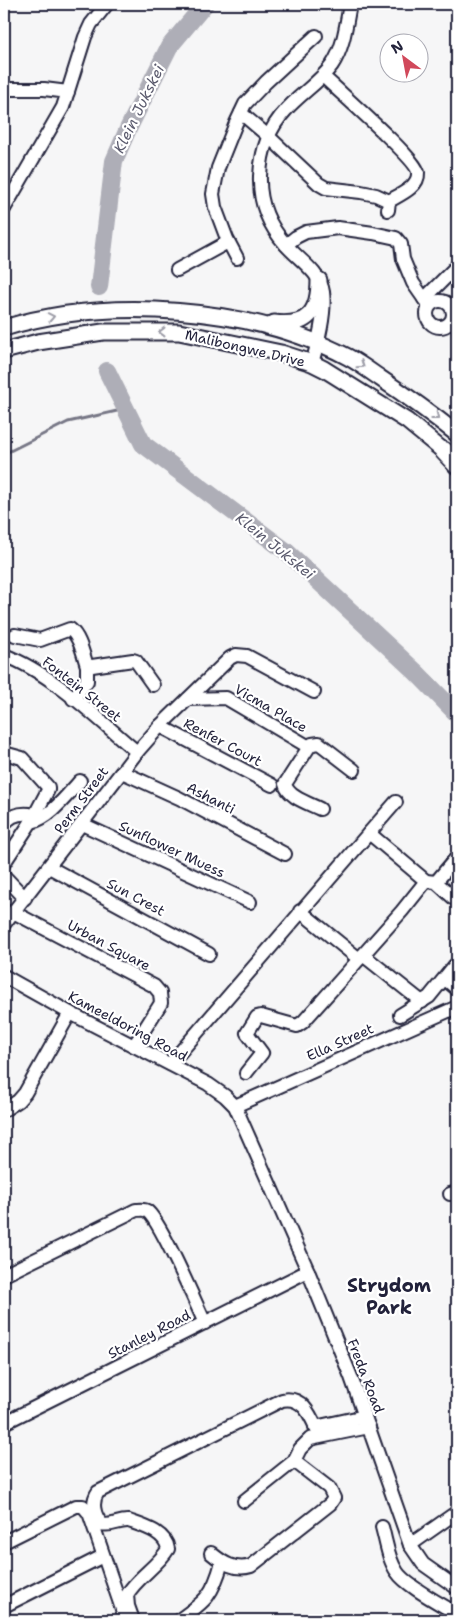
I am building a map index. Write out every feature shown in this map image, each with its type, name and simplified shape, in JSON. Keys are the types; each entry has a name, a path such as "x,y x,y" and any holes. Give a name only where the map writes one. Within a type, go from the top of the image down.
{"highway":[{"path":"451,456 457,465"}],"main road":[{"path":"248,322 280,323 296,322 303,319 315,309 318,301 318,280"},
{"name":"Malibongwe Drive","path":"4,328 22,322 64,314 124,309 183,310 248,322 286,331 318,342 350,358 414,401 457,434"},
{"name":"Malibongwe Drive","path":"4,351 38,342 104,332 179,332 281,353 312,363 407,421 451,456"}],"street":[{"path":"4,210 63,106 91,24 107,4"},
{"path":"312,363 318,342 323,307 323,291 309,268 275,231 265,211 260,177 268,136 286,110 323,76 342,46 350,4"},
{"path":"237,258 220,222 213,194 218,168 245,104 316,36"},
{"path":"240,113 268,136 319,184 326,188 376,195 389,206 414,184 418,174 417,168 404,152 323,76"},
{"path":"4,89 44,89 68,92"},
{"path":"286,245 306,232 338,228 396,238 401,244 403,259 413,283 427,303 427,316 432,325 442,327 454,323 453,312 448,304 438,301 427,303"},
{"path":"177,270 228,242"},
{"path":"427,303 457,266"},
{"path":"15,634 40,640 70,629 74,632 82,648 87,666 87,681 73,699"},
{"name":"Fontein Street","path":"4,655 38,672 138,752"},
{"name":"Perm Street","path":"4,924 160,726 230,658 236,655 247,656 314,692"},
{"path":"87,666 133,660 136,661 153,685"},
{"name":"Vicma Place","path":"188,699 226,698 309,747"},
{"name":"Renfer Court","path":"160,726 272,785"},
{"name":"Vicma Place","path":"320,809 288,791 285,784 309,747 312,744 319,743 354,770"},
{"path":"4,753 22,758 48,787 48,792 31,822 4,863"},
{"name":"Ashanti","path":"122,772 179,798 285,854"},
{"path":"31,822 37,821 53,809 80,781"},
{"path":"170,1064 396,802"},
{"path":"4,825 13,816 22,813 31,816 31,822"},
{"name":"Sunflower Muess","path":"82,824 250,902"},
{"path":"369,833 457,901"},
{"path":"246,1074 262,1053 247,1033 258,1017 261,1016 296,1026 299,1025 431,881 457,857"},
{"name":"Sun Crest","path":"49,867 209,954"},
{"path":"4,876 25,898"},
{"path":"300,911 422,1002"},
{"name":"Urban Square","path":"14,912 158,989 161,1002 134,1046"},
{"path":"400,1015 429,997 455,965"},
{"name":"Kameeldoring Road","path":"4,976 70,1013 208,1084 235,1106"},
{"path":"445,979 457,989"},
{"name":"Ella Street","path":"235,1106 457,1006"},
{"path":"4,1110 18,1101 25,1093 70,1013"},
{"name":"Freda Road","path":"235,1106 308,1271 367,1421 410,1545 424,1564 457,1588"},
{"path":"4,1274 136,1210 143,1210 147,1211 151,1216 162,1234 204,1323"},
{"name":"Stanley Road","path":"4,1423 308,1271"},
{"path":"133,1620 126,1595 162,1558 168,1549 167,1543 159,1534 129,1521 110,1526 102,1524 93,1503 94,1497 98,1492 282,1400 292,1398 304,1405 318,1432"},
{"path":"244,1501 294,1461 300,1448 318,1432 367,1421"},
{"path":"211,1553 222,1562 238,1568 243,1569 251,1566 332,1501 333,1495 329,1488 294,1461"},
{"path":"4,1542 81,1505 85,1507 89,1513 126,1620"},
{"path":"410,1545 457,1512"},
{"path":"382,1527 397,1573 457,1614"},
{"path":"5,1602 103,1556"},
{"path":"179,1620 208,1597 222,1562"}],"waterway":[{"name":"Klein Jukskei","path":"99,287 114,161 169,47 205,4"},
{"name":"Klein Jukskei","path":"107,371 143,444 287,552 417,673 457,714"},
{"path":"4,454 68,422 126,409"}],"district":[{"name":"Strydom Park","path":"389,1296"}]}
